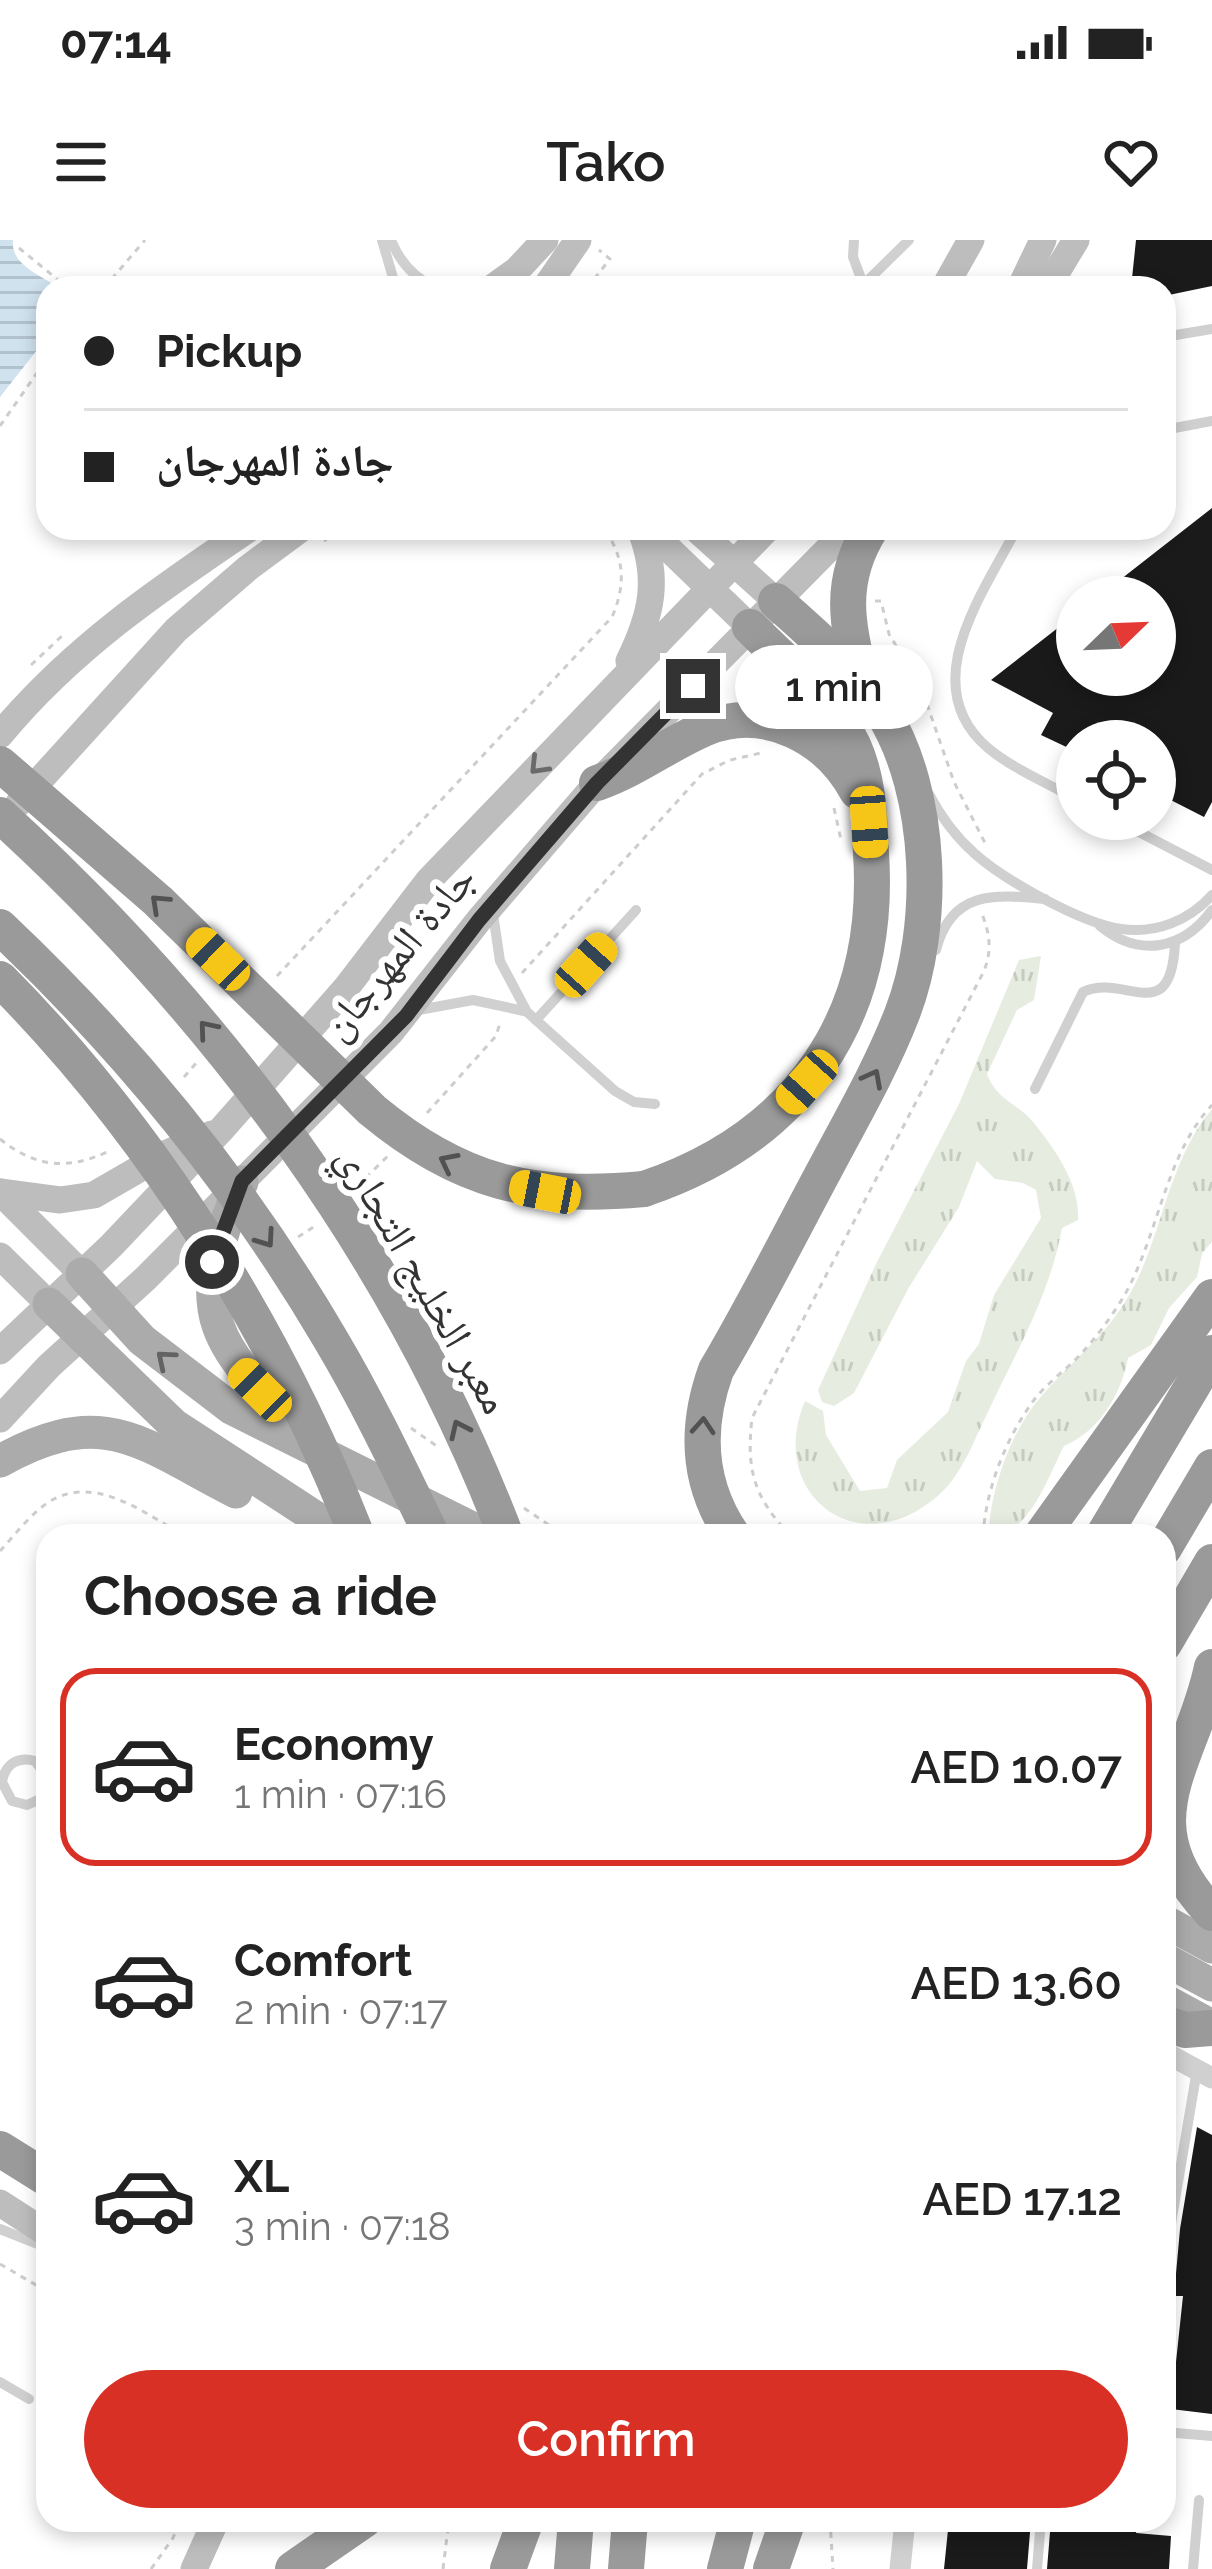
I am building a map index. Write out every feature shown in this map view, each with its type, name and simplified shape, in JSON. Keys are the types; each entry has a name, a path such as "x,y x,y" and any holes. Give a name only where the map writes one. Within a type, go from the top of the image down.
{"highway":[{"path":"726,1524 708,1490 702,1460 706,1398 716,1370 875,1073 904,1010 922,933 918,816 896,741 863,686 847,626 846,598 856,554 865,540"},
{"path":"763,614 863,686"},
{"path":"763,614 844,730 861,766 855,833"},
{"path":"0,764 158,901 372,1110 410,1141 452,1166 545,1192 644,1190 717,1160 750,1138 807,1082 830,1049 855,995 870,938 873,898 855,833 853,784 832,754 791,728 739,720 712,726 654,760 597,783"},
{"name":"معبر الخليج التجاري","path":"0,815 127,938 205,1025 277,1118 403,1317 457,1422 501,1524"},
{"path":"0,927 128,1059 201,1148 268,1242 331,1340 425,1524"},
{"path":"0,979 76,1063 188,1212 282,1372 352,1524"},
{"path":"1053,1524 1212,1297"},
{"path":"1109,1524 1212,1353"},
{"path":"1176,1527 1212,1466"},
{"path":"1176,1624 1212,1562"},
{"path":"1176,1718 1212,1656"},
{"path":"1176,1768 1203,1708 1212,1667"},
{"path":"1176,1852 1179,1868 1212,1913"},
{"path":"1176,2036 1212,2027"},
{"path":"0,2149 36,2172"},
{"path":"293,2569 347,2532"},
{"path":"508,2569 522,2532"},
{"path":"560,2569 574,2532"},
{"path":"572,2569 577,2532"},
{"path":"626,2569 629,2532"},
{"path":"725,2569 735,2532"},
{"path":"771,2569 784,2532"},
{"path":"790,2569 796,2532"}],"main road":[{"path":"502,276 518,270 544,240"},
{"path":"554,276 582,240"},
{"path":"951,276 971,240"},
{"path":"1026,276 1043,240"},
{"path":"1054,276 1076,240"},
{"path":"0,735 56,672 106,628 233,540"},
{"path":"0,824 176,630 248,568 305,540"},
{"path":"619,681 653,599 646,540"},
{"path":"657,540 711,589 763,614"},
{"path":"708,540 735,564 763,614"},
{"name":"جادة المهرجان","path":"0,1351 221,1130 346,988 429,880 757,540"},
{"name":"جادة المهرجان","path":"0,1419 406,1016 597,783 837,540"},
{"path":"0,1192 60,1200 94,1195 165,1154 221,1130"},
{"path":"242,1181 212,1262 220,1331 243,1373 336,1462"},
{"path":"0,1192 142,1340 200,1388 264,1427 463,1524"},
{"path":"0,1256 174,1425 324,1524"},
{"path":"0,1461 52,1437 109,1433 146,1443 242,1494 293,1505"},
{"path":"1176,1928 1212,1947"},
{"path":"1176,1966 1212,1985"},
{"path":"1176,2007 1212,2027"},
{"path":"0,2203 36,2226"},
{"path":"194,2569 211,2532"}],"street":[{"path":"1176,2052 1204,2074"},
{"path":"900,2569 903,2532"}],"lane":[{"path":"387,240 415,276"},
{"path":"387,240 394,276"},
{"path":"854,240 858,276"},
{"path":"871,276 909,240"},
{"path":"1176,335 1212,329"},
{"path":"1176,428 1212,421"},
{"path":"1011,540 957,650 957,698 965,721 989,749 1056,788"},
{"path":"896,741 920,772 949,827 977,857 1048,899 1122,929 1153,929 1182,920 1212,896"},
{"path":"1154,840 1212,870"},
{"path":"904,1010 925,985 944,923 953,912 977,900 1048,899"},
{"path":"493,905 500,961 531,1016 616,1091 634,1102 655,1104"},
{"path":"531,1016 636,910"},
{"path":"1092,920 1110,934 1142,946 1175,943 1190,935 1212,910"},
{"path":"1035,1089 1083,992 1092,988 1146,993 1161,987 1173,973 1175,943"},
{"path":"406,1016 438,1004 473,1000 531,1016"},
{"path":"36,1762 28,1759 3,1764 3,1789 19,1804 36,1800"},
{"path":"1176,2208 1204,2074"},
{"path":"0,2230 36,2244"},
{"path":"0,2382 29,2399"},
{"path":"1176,2433 1212,2437"},
{"path":"1193,2569 1199,2500"},
{"path":"1036,2569 1040,2532"}],"path":[{"path":"114,276 145,240"},
{"path":"582,240 610,259 596,276"},
{"path":"19,248 53,276"},
{"path":"0,426 36,374"},
{"path":"265,989 612,617 622,569 611,540"},
{"path":"874,601 881,602 889,634 932,712 954,782 987,840 977,857"},
{"path":"834,807 855,833"},
{"path":"780,1524 754,1484 748,1451 752,1418 985,971 989,939 977,900"},
{"path":"172,1090 203,1056"},
{"path":"985,1524 994,1478 1012,1436 1036,1397 1084,1352 1123,1298 1152,1238 1186,1141 1212,1105"},
{"path":"0,1139 32,1160 55,1165 74,1165 109,1151"},
{"path":"0,1551 38,1511 76,1491 115,1498 163,1524"},
{"path":"0,2264 36,2285"},
{"path":"151,2569 175,2532"},
{"path":"443,2569 448,2532"},
{"path":"831,2532 833,2569"}],"green space":[{"path":"1041,956 1034,1000 1017,1010 987,1074 997,1091 1034,1123 1058,1157 1071,1181 1078,1220 1062,1228 1031,1323 949,1485 911,1514 880,1523 852,1521 828,1510 809,1491 798,1466 796,1435 805,1401 823,1411 826,1435 860,1491 887,1488 897,1460 948,1412 966,1361 979,1344 994,1295 1041,1218 1036,1190 995,1179 977,1161 959,1207 908,1289 854,1393 834,1406 822,1402 818,1390 877,1262 959,1104 1019,960"},
{"path":"1212,1109 1212,1241 1202,1254 1197,1277 1169,1308 1151,1345 1128,1358 1120,1385 1098,1421 1064,1446 1026,1516 1017,1524 990,1524 1010,1446 1039,1399 1125,1302 1196,1131"}],"water":[{"path":"0,240 13,240 21,263 39,276 36,351 0,397"}],"building":[{"path":"1136,240 1212,240 1212,286 1176,294 1176,276 1132,276"},
{"path":"1212,508 1212,802 1204,817 1176,803 1176,720 1056,720 1056,742 1041,735 1053,713 991,680 1056,629 1056,696 1176,696 1176,576 1125,576"},
{"path":"1197,2127 1212,2135 1212,2414 1176,2410 1183,2296 1176,2296 1180,2229"},
{"path":"948,2532 1030,2532 1027,2569 944,2569"},
{"path":"1050,2532 1171,2536 1169,2569 1047,2569"}],"route":[{"path":"212,1262 242,1181 406,1016 479,920 597,783 693,686"}]}
